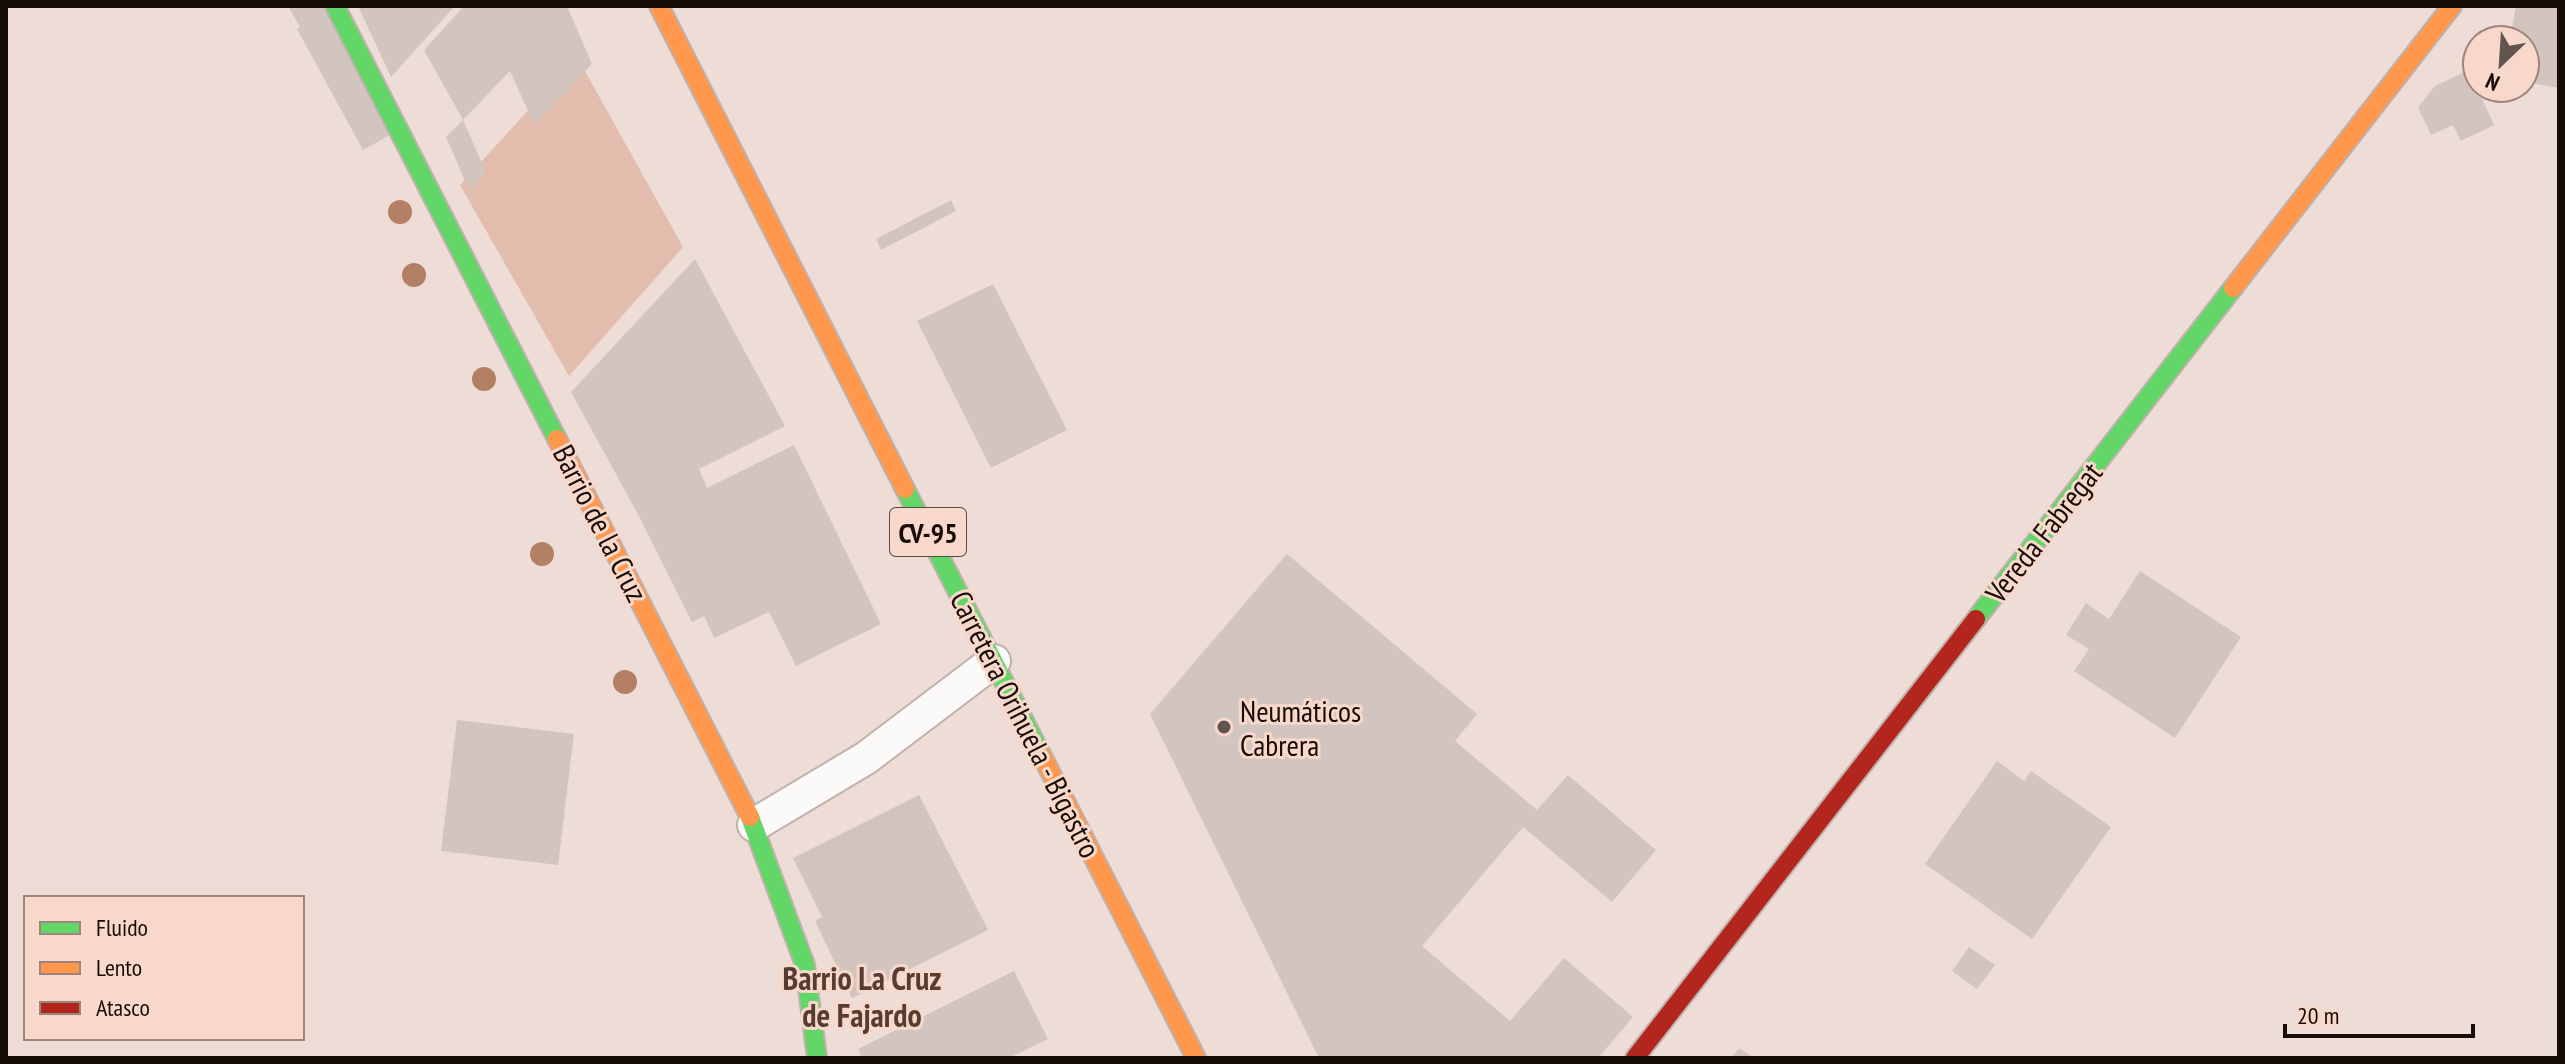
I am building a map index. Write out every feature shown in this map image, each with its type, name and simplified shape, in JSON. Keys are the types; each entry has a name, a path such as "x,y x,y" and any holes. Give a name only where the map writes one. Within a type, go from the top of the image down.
{"street":[{"name":"Barrio de la Cruz","path":"335,6 754,825 805,965 817,1058"},
{"name":"Carretera Orihuela - Bigastro","path":"659,6 1196,1058"},
{"name":"Vereda Fabregat","path":"1635,1058 2452,6"}],"lane":[{"path":"754,825 866,758 994,661"}],"shaded area":[{"path":"577,57 683,247 569,376 460,185"}],"building":[{"path":"288,6 327,6 397,131 363,150 297,29 300,27"},
{"path":"358,6 455,6 391,77"},
{"path":"464,6 567,6 592,64 534,124 510,71 463,120 424,50"},
{"path":"2516,6 2559,6 2559,88 2541,85 2541,24 2513,24"},
{"path":"2461,74 2461,104 2484,104 2494,125 2461,141 2453,125 2431,135 2418,107 2435,86"},
{"path":"463,120 486,172 469,190 446,137"},
{"path":"951,200 956,211 881,250 876,239"},
{"path":"695,259 785,426 699,469 707,488 794,445 881,624 796,666 769,612 714,638 704,616 692,622 571,392"},
{"path":"993,284 1067,430 991,468 917,321"},
{"path":"1287,554 1477,714 1455,741 1537,810 1568,775 1656,850 1612,902 1523,827 1422,946 1510,1021 1564,958 1633,1017 1598,1058 1319,1058 1150,714"},
{"path":"2140,571 2241,637 2175,738 2074,671 2089,649 2066,635 2086,603 2109,619"},
{"path":"457,720 574,734 558,865 441,851"},
{"path":"1997,761 2024,781 2031,771 2111,827 2032,939 1925,864"},
{"path":"919,795 988,930 852,998 815,921 822,917 793,858"},
{"path":"1969,947 1995,965 1977,989 1952,971"},
{"path":"1014,971 1048,1039 1009,1058 862,1058 858,1049"},
{"path":"1739,1048 1754,1058 1731,1058"}],"traffic: fast":[{"path":"335,6 557,439"},
{"path":"1976,619 2233,288"},
{"path":"905,489 1042,756"},
{"path":"750,817 805,965 817,1058"}],"traffic: slow":[{"path":"659,6 905,489"},
{"path":"2233,288 2452,6"},
{"path":"557,439 750,817"},
{"path":"1042,756 1196,1058"}],"traffic: jam":[{"path":"1635,1058 1976,619"}],"place":[{"name":"Neumáticos Cabrera","path":"1224,727"}],"district":[{"name":"Barrio La Cruz de Fajardo","path":"862,996"}]}
